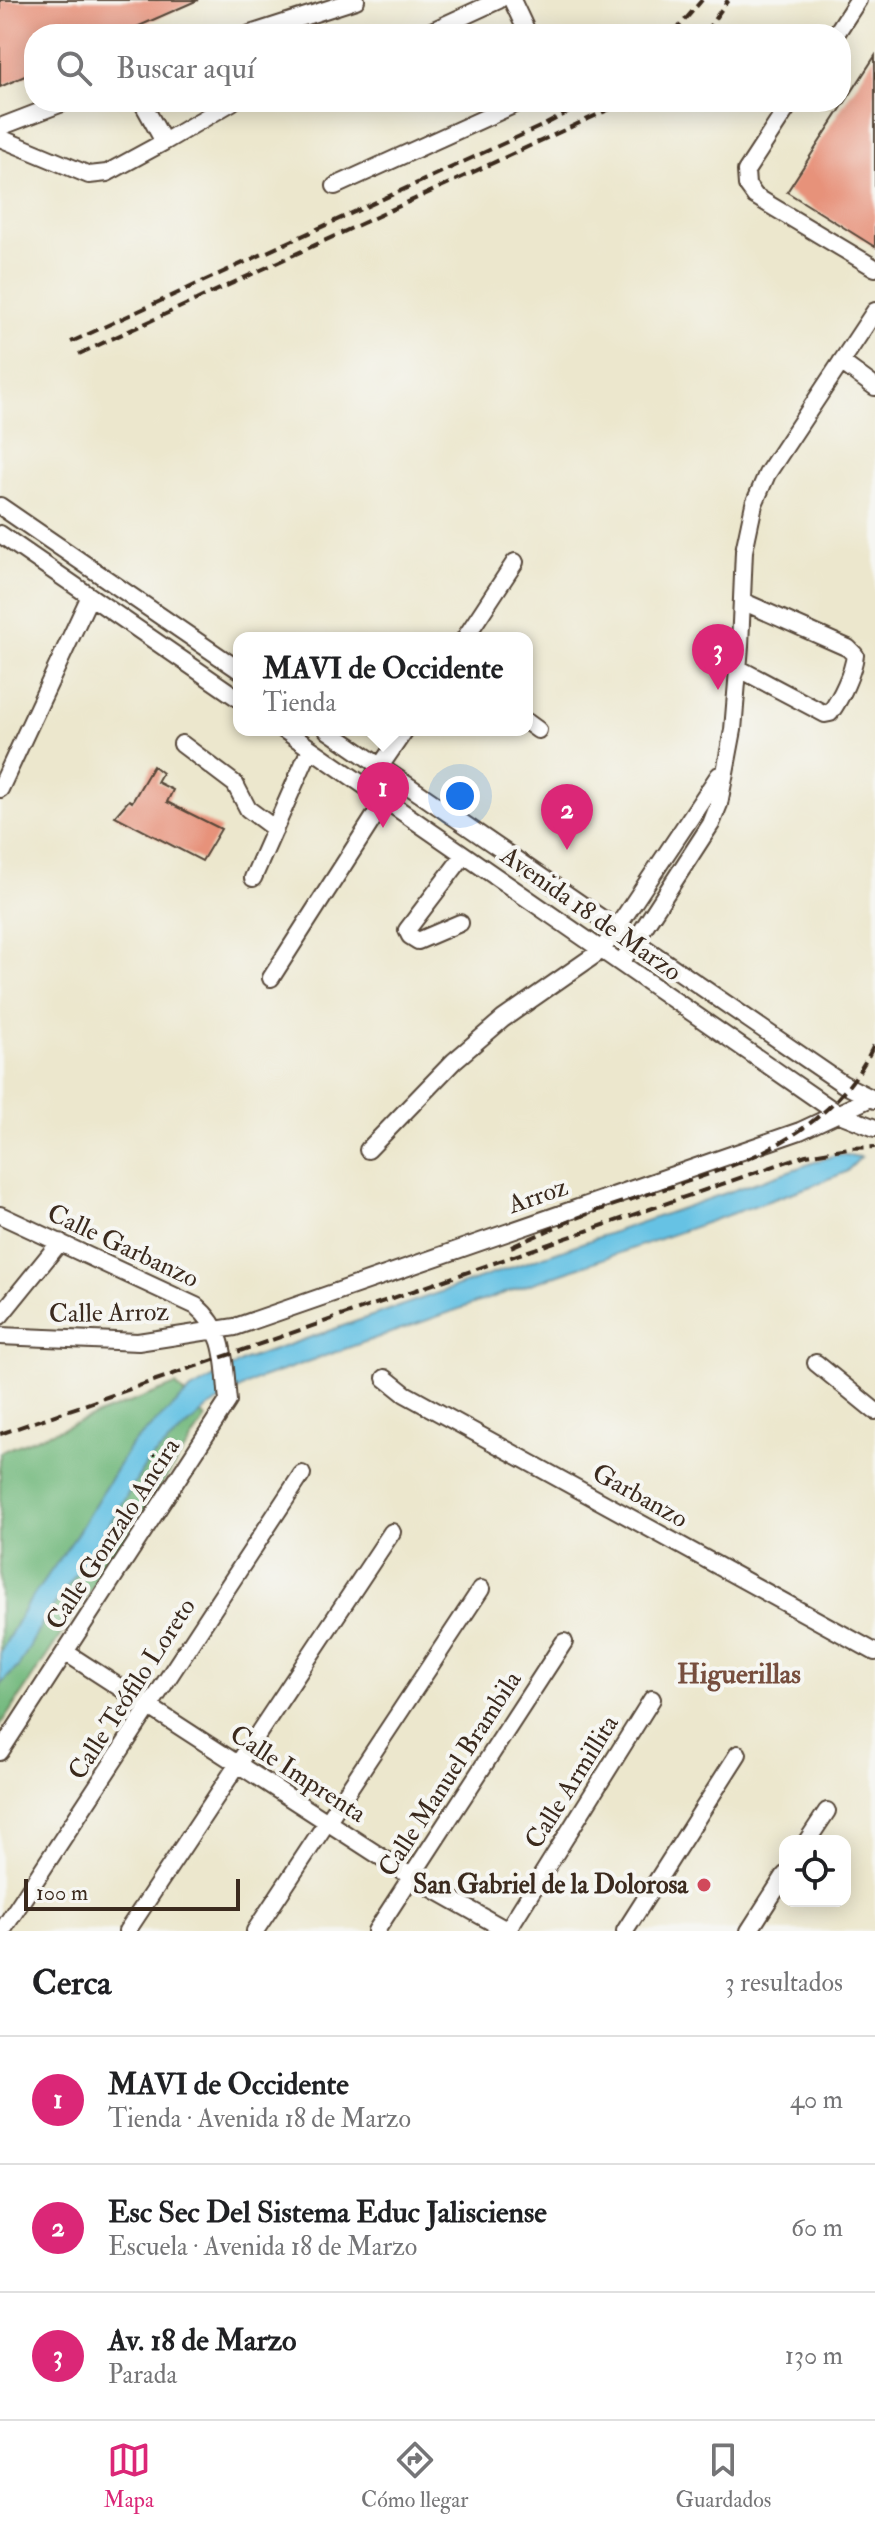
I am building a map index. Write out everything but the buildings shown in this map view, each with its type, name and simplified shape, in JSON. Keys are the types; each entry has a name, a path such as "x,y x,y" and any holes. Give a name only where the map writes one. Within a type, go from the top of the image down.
{"street":[{"path":"281,24 356,0"},
{"path":"447,24 499,0"},
{"path":"512,0 523,24"},
{"path":"842,24 858,0"},
{"path":"0,127 39,112"},
{"path":"148,112 164,142"},
{"path":"0,138 89,175 107,173 215,112"},
{"path":"335,186 498,112"},
{"path":"784,112 746,171 747,185 755,196 875,268"},
{"path":"621,963 711,824 719,804 733,730 744,551 754,504 767,474 875,311"},
{"path":"841,362 875,387"},
{"path":"0,506 233,666"},
{"path":"0,534 233,695"},
{"path":"469,632 515,562"},
{"path":"0,789 90,596"},
{"path":"738,668 825,714 835,706 855,655 848,648 742,601"},
{"name":"Avenida 18 de Marzo","path":"292,736 837,1113 875,1128"},
{"name":"Avenida 18 de Marzo","path":"336,736 843,1084 873,1099"},
{"path":"366,787 401,736"},
{"path":"182,744 235,784 248,809 275,829"},
{"path":"253,878 310,749"},
{"path":"368,1150 466,1050 503,1019 602,950 725,767"},
{"path":"271,978 385,800"},
{"path":"460,923 418,941 407,930 464,855"},
{"name":"Arroz","path":"218,1331 800,1131 873,1099"},
{"path":"837,1113 875,1137"},
{"name":"Calle Garbanzo","path":"0,1215 196,1306 218,1331"},
{"path":"0,1316 60,1242"},
{"name":"Calle Arroz","path":"0,1336 138,1342 218,1331"},
{"name":"Calle Gonzalo Ancira","path":"0,1752 228,1401 218,1331"},
{"path":"816,1363 875,1411"},
{"name":"Garbanzo","path":"385,1378 405,1394 875,1652"},
{"name":"Calle Teófilo Loreto","path":"2,1931 302,1474"},
{"path":"127,1931 392,1532"},
{"path":"255,1931 481,1589"},
{"name":"Calle Manuel Brambila","path":"376,1931 564,1642"},
{"name":"Calle Imprenta","path":"65,1652 412,1877 507,1931"},
{"name":"Calle Armillita","path":"507,1931 652,1699"},
{"path":"625,1931 738,1754"},
{"path":"811,1835 827,1811"},
{"path":"749,1931 779,1884"}],"green space":[{"path":"176,1385 206,1418 0,1726 0,1452"}],"water":[{"path":"838,1154 861,1157 846,1172 814,1185 256,1380 209,1407 148,1461 92,1552 45,1618 19,1666 0,1685 0,1653 26,1606 73,1540 131,1445 191,1390 245,1360"}],"railway":[{"path":"682,24 702,0"},
{"path":"711,24 728,0"},
{"path":"71,342 569,112"},
{"path":"79,354 603,112"},
{"path":"511,1247 590,1213 720,1170 793,1135 825,1111 853,1081 875,1043"},
{"path":"0,1434 806,1155 875,1147"}],"place":[{"name":"Av. 18 de Marzo","path":"718,690"},
{"name":"MAVI de Occidente","path":"383,828"},
{"name":"Esc Sec Del Sistema Educ Jalisciense","path":"567,850"},
{"name":"San Gabriel de la Dolorosa","path":"704,1885"}],"district":[{"name":"Higuerillas","path":"739,1674"}]}
